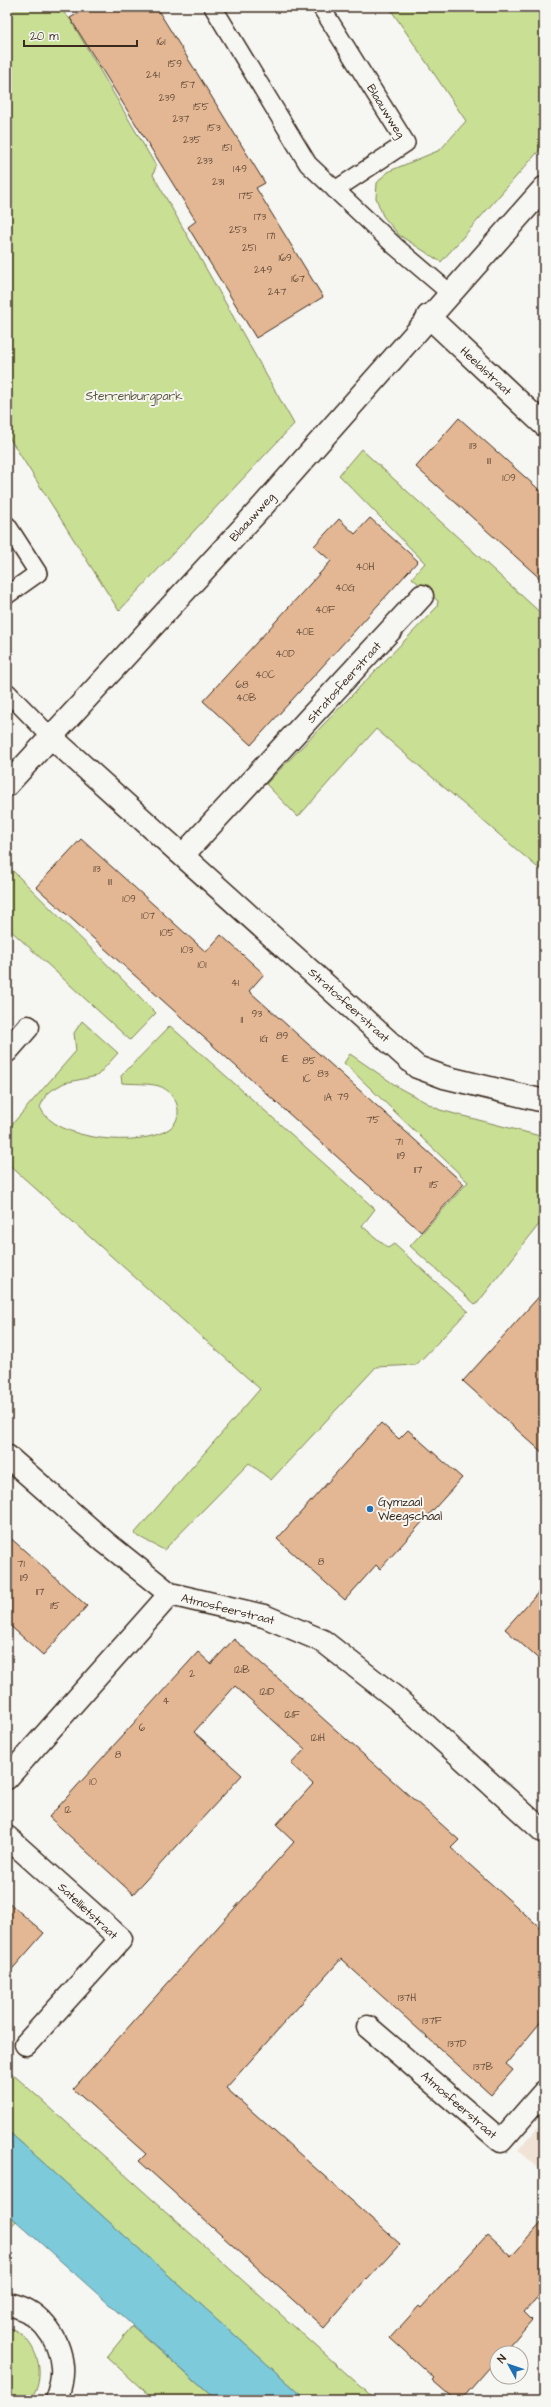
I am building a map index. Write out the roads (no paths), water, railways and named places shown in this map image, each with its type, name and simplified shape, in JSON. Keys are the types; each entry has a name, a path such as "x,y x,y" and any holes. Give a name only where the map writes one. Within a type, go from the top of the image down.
{"street":[{"name":"Blaauwweg","path":"7,785 50,736 260,508 428,316 544,188"},
{"name":"Heelalstraat","path":"428,316 544,425"},
{"name":"Stratosfeerstraat","path":"182,855 422,596"},
{"name":"Stratosfeerstraat","path":"50,736 417,1067 444,1077 544,1101"},
{"path":"7,1050 28,1027"},
{"name":"Atmosfeerstraat","path":"7,1456 105,1542 170,1594 264,1616 323,1641 396,1699 544,1832"},
{"path":"7,1778 170,1594"},
{"name":"Satellietstraat","path":"7,1837 121,1939 26,2044"},
{"name":"Atmosfeerstraat","path":"368,2027 501,2141 544,2092"},
{"path":"7,2304 28,2311 41,2322 52,2335 59,2350 62,2367 61,2384 56,2400"}],"lane":[{"path":"213,7 308,164 396,247 450,293"},
{"name":"Blaauwweg","path":"321,7 406,143 335,190"},
{"path":"7,525 38,573 7,595"},
{"path":"7,692 50,736"}],"water":[{"path":"7,2130 307,2400 216,2400 7,2213"}],"place":[{"name":"Gymzaal Weegschaal","path":"370,1509"}],"park label":[{"name":"Sterrenburgpark","path":"134,396"}]}
